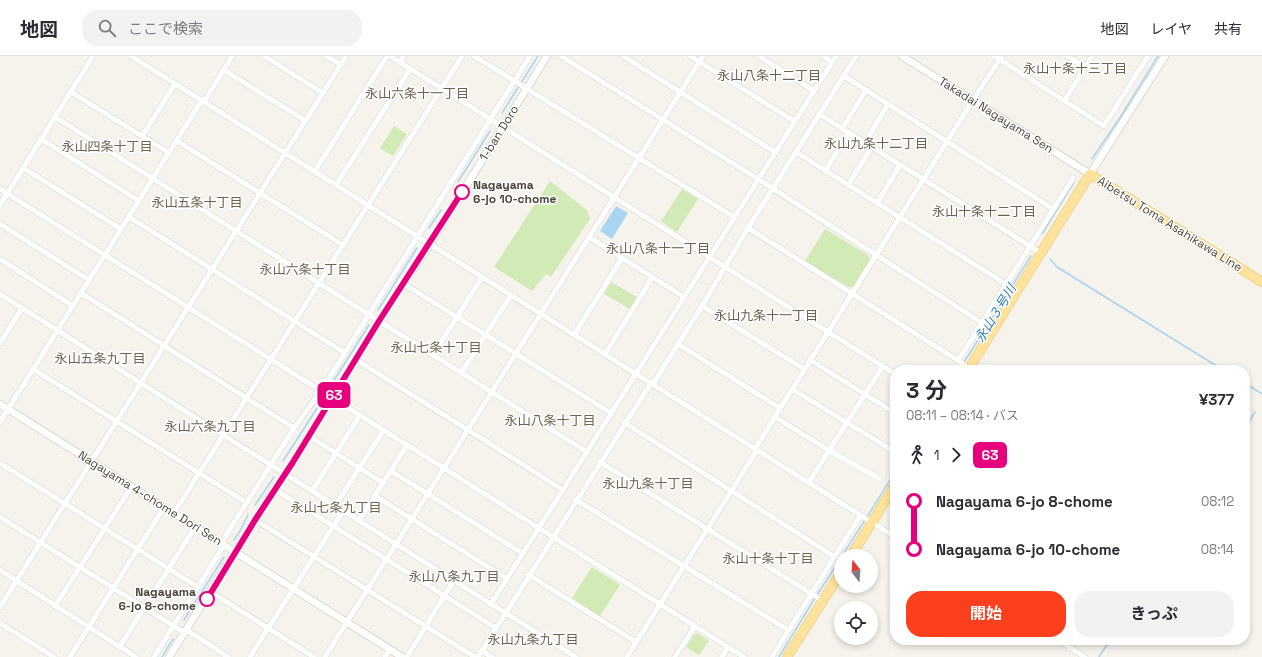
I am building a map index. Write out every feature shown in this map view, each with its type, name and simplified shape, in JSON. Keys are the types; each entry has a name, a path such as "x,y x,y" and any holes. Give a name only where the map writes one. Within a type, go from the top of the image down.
{"main road":[{"name":"Aibetsu Toma Asahikawa Line","path":"965,365 1012,288 1041,252 1090,174 1262,282"},
{"path":"855,549 890,493"},
{"path":"787,657 817,597 834,579"}],"street":[{"path":"0,205 94,56"},
{"path":"131,56 890,534"},
{"path":"0,422 232,56"},
{"path":"264,56 323,93"},
{"path":"326,56 340,65"},
{"path":"0,607 346,56"},
{"path":"315,171 388,56 442,88 890,371"},
{"path":"400,62 404,56"},
{"path":"174,513 462,56"},
{"path":"474,56 640,157 734,217"},
{"path":"154,657 294,428 321,391 491,120 520,85 530,56"},
{"name":"1-ban Doro","path":"169,657 309,436 355,359 430,244 503,127 520,85 547,56"},
{"path":"561,56 988,326"},
{"path":"623,56 776,152"},
{"path":"690,56 794,121"},
{"path":"325,657 703,56"},
{"path":"759,56 814,91"},
{"path":"823,56 832,62"},
{"path":"491,604 836,56"},
{"path":"255,520 476,657 506,613 625,423 678,344 748,228 856,56"},
{"name":"Takadai Nagayama Sen","path":"902,56 1090,174"},
{"path":"994,56 1001,58 1104,126 1148,56"},
{"path":"1067,56 1085,67"},
{"path":"1064,100 1092,56"},
{"path":"1090,174 1165,56"},
{"path":"627,657 732,491 780,408 853,294 973,100 1001,58"},
{"path":"336,185 410,69"},
{"path":"224,70 306,120"},
{"path":"844,76 1053,209"},
{"path":"142,136 175,84"},
{"path":"842,128 866,90"},
{"path":"71,92 169,154"},
{"path":"865,142 888,104"},
{"path":"819,114 1041,252"},
{"path":"55,117 587,452"},
{"path":"825,171 849,133"},
{"path":"41,139 139,201"},
{"path":"177,141 343,245"},
{"path":"848,185 872,147"},
{"path":"796,152 1012,288"},
{"path":"877,203 900,165"},
{"path":"23,168 121,229"},
{"path":"748,228 965,365 1012,288 1031,246 1073,178"},
{"path":"0,189 744,657"},
{"path":"129,217 345,353"},
{"path":"0,224 89,280"},
{"path":"589,237 684,297"},
{"path":"574,335 622,258"},
{"path":"0,259 73,306"},
{"path":"433,355 482,277"},
{"path":"606,354 652,278"},
{"path":"404,284 611,413"},
{"path":"81,293 294,428"},
{"path":"0,294 576,657"},
{"path":"461,373 511,295"},
{"path":"702,306 804,370"},
{"path":"0,343 22,308"},
{"path":"678,344 780,408"},
{"path":"355,359 563,490"},
{"path":"810,360 890,410"},
{"path":"809,482 883,366"},
{"path":"33,369 247,503"},
{"path":"792,389 890,449"},
{"name":"Nagayama 4-chome Dori Sen","path":"0,404 402,657"},
{"path":"312,491 360,415"},
{"path":"775,417 830,451 880,479"},
{"path":"625,423 834,557 817,597 788,630 772,657"},
{"path":"335,506 384,431"},
{"path":"309,436 383,483"},
{"path":"359,521 407,445"},
{"path":"0,462 198,587"},
{"path":"600,462 817,597"},
{"path":"391,471 522,553"},
{"path":"55,606 132,486"},
{"path":"274,490 333,525 496,628"},
{"path":"375,496 506,578"},
{"path":"576,500 788,630"},
{"path":"70,657 164,507"},
{"path":"250,657 343,511"},
{"path":"839,549 860,516"},
{"path":"0,517 173,626 186,631 228,657"},
{"path":"120,646 196,527"},
{"path":"0,570 136,657"},
{"path":"529,575 636,642"},
{"path":"407,657 454,580"},
{"path":"211,592 314,657"},
{"path":"0,623 54,657"},
{"path":"675,657 695,626"},
{"path":"1066,645 1085,657"},
{"path":"722,657 728,647"},
{"path":"385,657 390,650"},
{"path":"482,650 492,657"}],"green space":[{"path":"394,126 407,134 393,156 380,148"},
{"path":"550,181 587,210 590,219 551,277 546,274 532,291 494,267"},
{"path":"682,189 698,199 677,232 661,221"},
{"path":"825,229 868,255 870,261 853,287 848,287 805,261"},
{"path":"611,282 637,297 630,309 604,294"},
{"path":"592,567 620,585 600,616 572,598"},
{"path":"697,633 709,641 699,655 686,647"}],"water":[{"path":"616,206 628,213 612,239 600,231"}],"waterway":[{"path":"521,83 538,56"},
{"name":"永山３号川","path":"1092,159 1121,116 1158,56"},
{"path":"502,113 519,86"},
{"path":"458,182 490,131"},
{"name":"永山３号川","path":"1042,234 1074,182"},
{"path":"429,228 441,210"},
{"path":"378,310 417,248"},
{"name":"永山３号川","path":"1012,286 1031,256"},
{"path":"1050,259 1057,267 1215,365"},
{"name":"永山３号川","path":"988,325 1010,289"},
{"path":"331,385 369,325"},
{"name":"永山３号川","path":"964,362 986,328"},
{"path":"1250,386 1262,394"},
{"path":"283,461 321,402"},
{"path":"1250,420 1255,412"},
{"path":"255,505 274,477"},
{"name":"永山３号川","path":"867,517 890,480"},
{"path":"234,540 248,515"},
{"name":"永山３号川","path":"846,549 865,520"},
{"path":"184,620 224,557"},
{"name":"永山３号川","path":"817,595 834,569"},
{"name":"永山３号川","path":"779,657 815,598"},
{"path":"162,657 173,639"},
{"path":"1099,657 1107,645"}],"bus line":[{"name":"63","path":"207,599 255,520 293,462 355,359 462,192"}],"place":[{"name":"Nagayama 6-jo 10-chome","path":"462,192"},
{"name":"Nagayama 6-jo 8-chome","path":"207,599"}],"district":[{"name":"永山十条十三丁目","path":"1075,68"},
{"name":"永山八条十二丁目","path":"769,75"},
{"name":"永山六条十一丁目","path":"417,93"},
{"name":"永山九条十二丁目","path":"876,143"},
{"name":"永山四条十丁目","path":"107,146"},
{"name":"永山五条十丁目","path":"197,202"},
{"name":"永山十条十二丁目","path":"984,211"},
{"name":"永山八条十一丁目","path":"658,248"},
{"name":"永山六条十丁目","path":"305,269"},
{"name":"永山九条十一丁目","path":"766,315"},
{"name":"永山七条十丁目","path":"436,347"},
{"name":"永山五条九丁目","path":"100,358"},
{"name":"永山八条十丁目","path":"550,420"},
{"name":"永山六条九丁目","path":"210,426"},
{"name":"永山九条十丁目","path":"648,483"},
{"name":"永山七条九丁目","path":"336,507"},
{"name":"永山十条十丁目","path":"768,558"},
{"name":"永山八条九丁目","path":"454,576"},
{"name":"永山九条九丁目","path":"533,639"}]}
